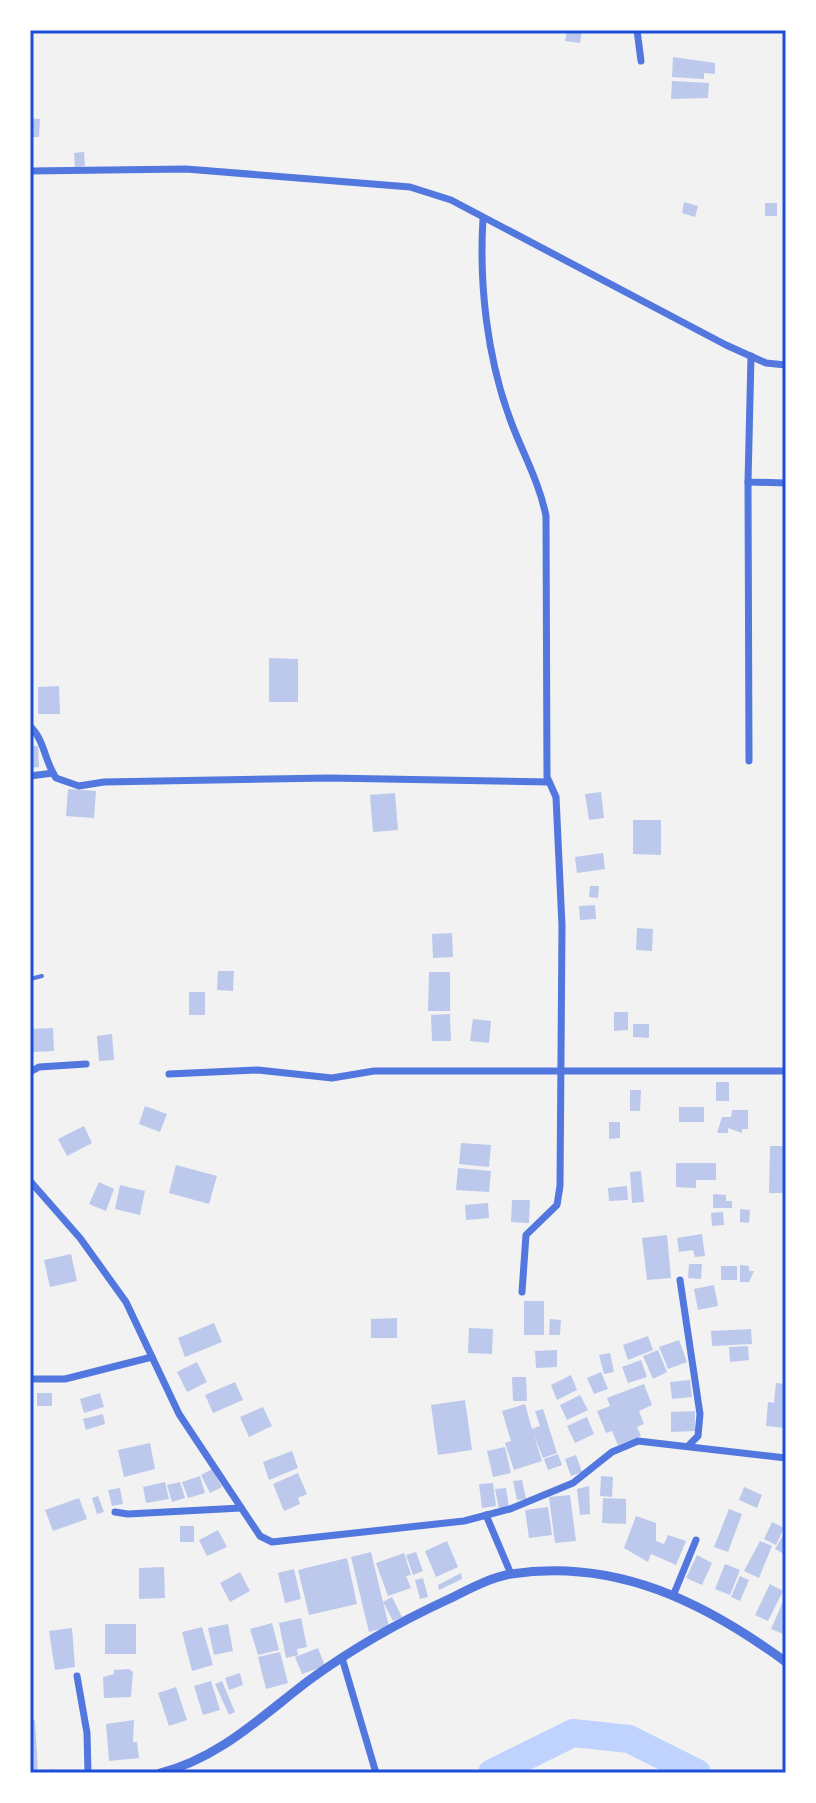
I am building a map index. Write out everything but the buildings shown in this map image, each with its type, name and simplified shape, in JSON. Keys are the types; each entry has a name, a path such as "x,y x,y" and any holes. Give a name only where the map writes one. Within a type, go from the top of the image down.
{"street":[{"path":"637,30 641,61"},
{"path":"30,171 186,169 410,187 451,200 751,356 786,365"},
{"path":"483,219 480,261 496,374 510,419 540,487 546,516 549,782 556,797 562,912 562,1073 557,1205 526,1235 522,1292"},
{"path":"749,761 751,356"},
{"path":"748,482 786,483"},
{"path":"30,726 40,738 53,773 62,783 79,786 104,782 329,778 549,782"},
{"path":"30,776 53,773"},
{"path":"30,1072 39,1067 86,1064"},
{"path":"169,1074 258,1070 332,1078 374,1071 786,1071"},
{"path":"30,1181 80,1238 126,1302 179,1414 260,1536 272,1542 486,1515 573,1483 612,1452 638,1441 690,1444 786,1458"},
{"path":"680,1280 700,1414 698,1436 690,1444"},
{"path":"30,1379 65,1379 152,1357"},
{"path":"115,1512 128,1514 241,1508"},
{"path":"486,1515 511,1574"},
{"path":"673,1596 696,1540"},
{"path":"160,1773 238,1738 342,1658 392,1625 468,1589 511,1574 556,1570 646,1584 730,1621 786,1662"},
{"path":"342,1658 376,1773"},
{"path":"77,1676 87,1733 88,1773"}],"lane":[{"path":"30,979 42,976"}],"waterway":[{"path":"492,1773 573,1733 629,1739 697,1773"}]}
